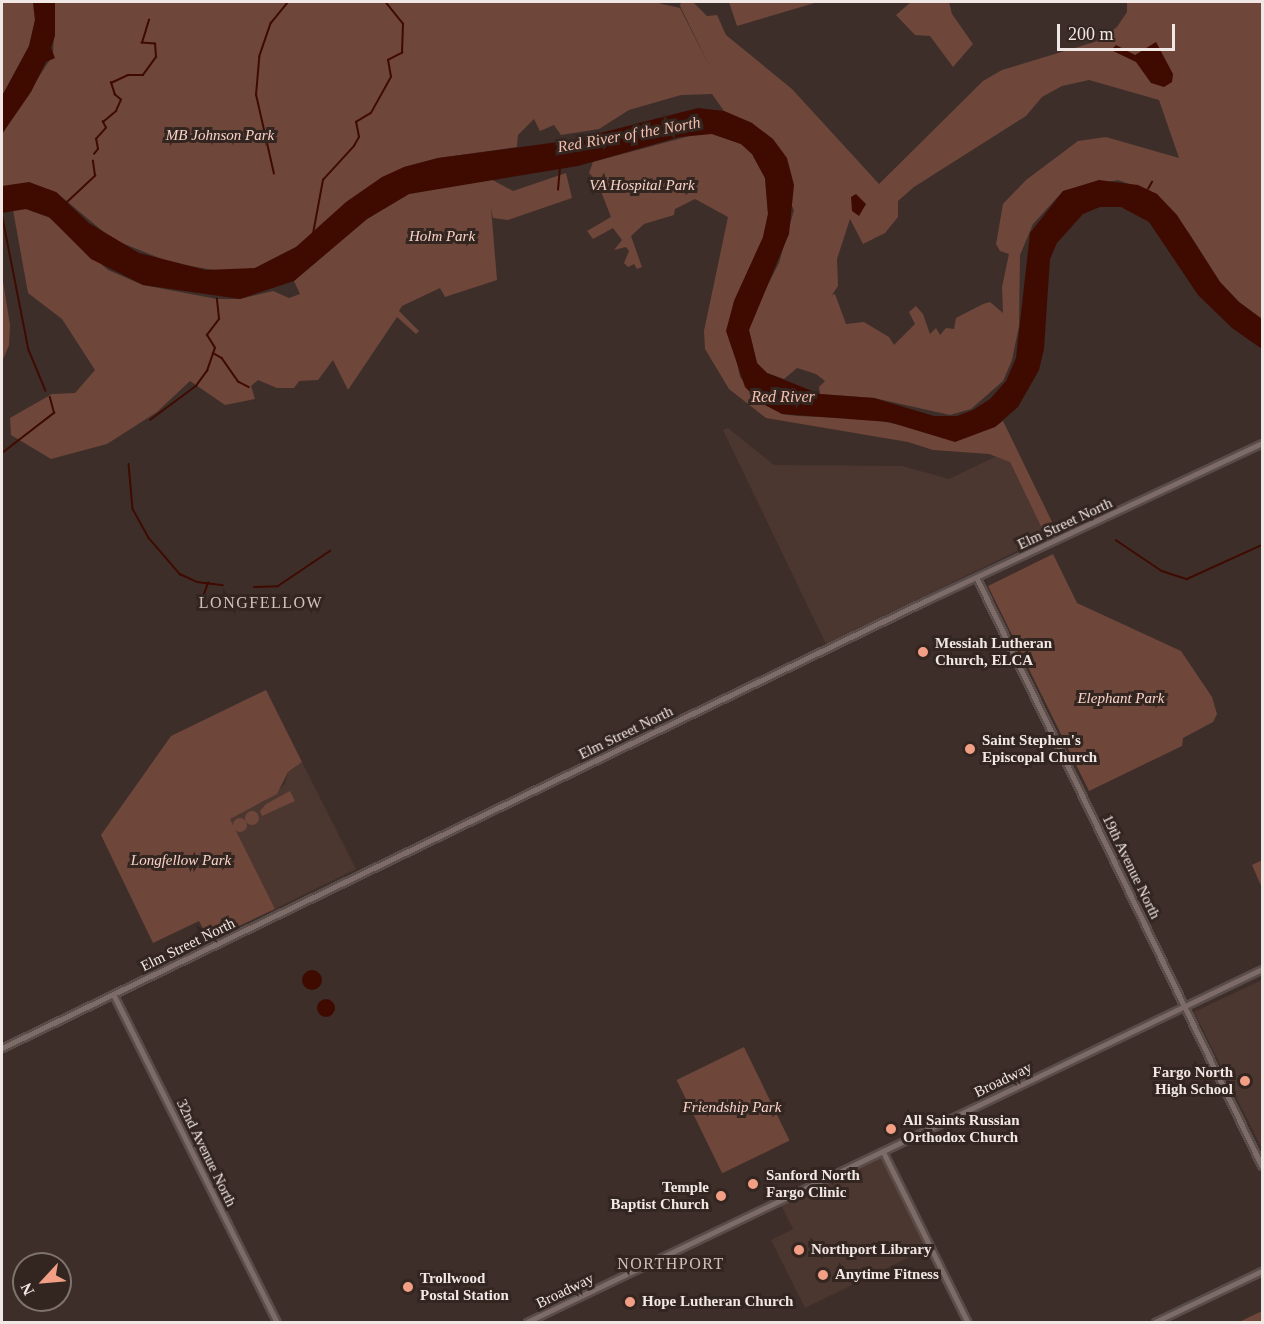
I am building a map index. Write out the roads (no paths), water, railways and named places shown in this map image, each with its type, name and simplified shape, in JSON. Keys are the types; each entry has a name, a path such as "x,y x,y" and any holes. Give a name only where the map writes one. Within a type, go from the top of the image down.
{"street":[{"name":"Elm Street North","path":"2,1048 977,578 1263,444"},
{"name":"19th Avenue North","path":"977,578 1263,1166"},
{"name":"Broadway","path":"527,1323 1263,969"},
{"name":"32nd Avenue North","path":"114,995 277,1323"},
{"path":"883,1151 968,1323"},
{"path":"1155,1323 1263,1270"}],"water":[{"path":"33,2 55,2 55,36 51,48 55,58 46,62 31,92 2,134 2,96 29,46 35,20"},
{"path":"1156,42 1173,74 1172,82 1164,87 1151,83 1136,62 1111,50 1116,45 1135,55"},
{"name":"Red River","path":"698,108 724,111 752,123 773,139 787,158 794,185 789,234 749,330 757,363 767,373 820,394 874,398 934,416 957,416 973,410 990,399 1006,381 1016,358 1030,233 1063,191 1099,180 1138,185 1157,194 1177,215 1220,282 1239,302 1262,319 1262,349 1232,328 1198,295 1149,222 1121,207 1100,207 1083,214 1057,243 1050,259 1044,349 1039,370 1018,407 995,427 955,442 889,422 782,414 761,403 745,387 726,331 734,301 763,237 768,214 765,178 752,154 741,144 712,134 680,137 578,166 409,194 367,219 294,281 240,299 143,285 91,259 49,217 26,209 2,213 2,186 29,182 56,192 89,223 139,253 206,270 255,268 296,247 346,202 382,177 404,167 438,158 573,140"},
{"path":"856,194 866,204 859,216 852,211 851,197"},
{"path":"312,970 319,973 322,980 319,987 312,990 305,987 302,980 305,973"},
{"path":"326,999 332,1002 335,1008 332,1014 326,1017 320,1014 317,1008 320,1002"}],"waterway":[{"path":"274,174 256,95 259,57 271,23 288,2"},
{"path":"313,234 323,180 354,146 359,137 356,122 371,113 391,77 388,60 402,53 403,24 385,2"},
{"path":"94,154 98,149 96,139 106,128 103,122 116,111 121,100 115,95 111,83 128,75 143,75 156,57 155,44 142,43 149,20"},
{"path":"66,203 95,176 93,161"},
{"path":"558,190 560,167"},
{"path":"1148,189 1152,182"},
{"path":"2,213 29,350 46,391"},
{"path":"150,420 196,386 207,371 215,348 207,335 219,319 217,299"},
{"path":"213,353 222,358 239,382 249,387"},
{"path":"2,453 54,413 50,398"},
{"path":"129,464 133,509 149,538 180,574 197,582 223,585"},
{"path":"1116,540 1162,571 1187,579 1262,545"},
{"path":"254,587 278,586 330,551"},
{"path":"204,594 208,583"}],"place":[{"name":"Messiah Lutheran Church, ELCA","path":"923,652"},
{"name":"Saint Stephen's Episcopal Church","path":"970,749"},
{"name":"Fargo North High School","path":"1245,1081"},
{"name":"All Saints Russian Orthodox Church","path":"891,1129"},
{"name":"Sanford North Fargo Clinic","path":"753,1184"},
{"name":"Temple Baptist Church","path":"721,1196"},
{"name":"Northport Library","path":"799,1250"},
{"name":"Anytime Fitness","path":"823,1275"},
{"name":"Trollwood Postal Station","path":"408,1287"},
{"name":"Hope Lutheran Church","path":"630,1302"}],"district":[{"name":"LONGFELLOW","path":"261,603"},
{"name":"NORTHPORT","path":"671,1264"}],"water label":[{"name":"Red River of the North","path":"629,135"}],"park label":[{"name":"MB Johnson Park","path":"220,136"},
{"name":"VA Hospital Park","path":"642,186"},
{"name":"Holm Park","path":"442,237"},
{"name":"Elephant Park","path":"1121,699"},
{"name":"Longfellow Park","path":"181,861"},
{"name":"Friendship Park","path":"732,1108"}]}
